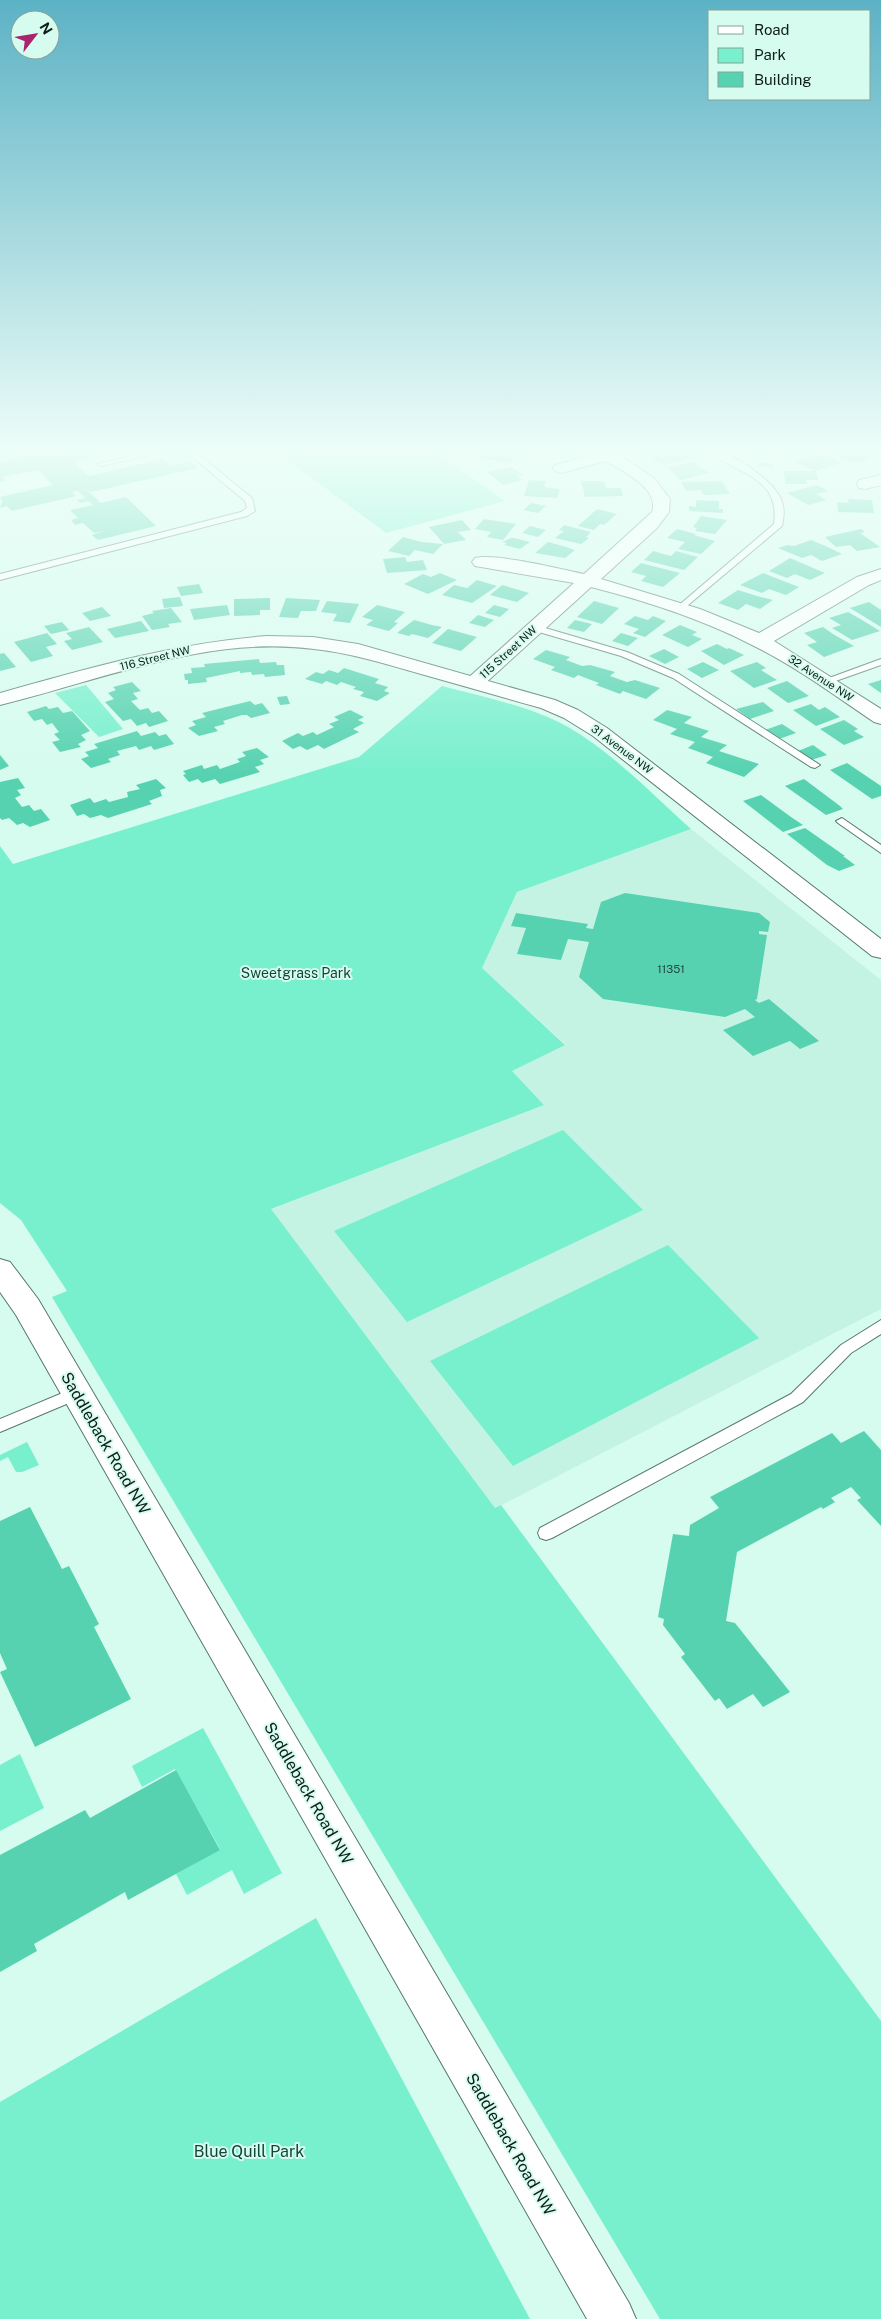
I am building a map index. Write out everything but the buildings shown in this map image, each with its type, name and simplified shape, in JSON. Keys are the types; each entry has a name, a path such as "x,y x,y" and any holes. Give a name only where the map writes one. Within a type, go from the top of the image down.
{"street":[{"name":"115 Street NW","path":"474,683 613,558"},
{"path":"481,562 528,567 587,582"},
{"path":"760,641 863,581 881,574"},
{"name":"32 Avenue NW","path":"587,582 681,608 760,641 826,681 881,718"},
{"name":"116 Street NW","path":"0,699 189,649 260,641 315,642"},
{"name":"31 Avenue NW","path":"315,642 379,655 548,704 591,726 881,951"},
{"name":"Saddleback Road NW","path":"0,1270 27,1307 77,1392 613,2319"}],"lane":[{"path":"0,577 73,558"},
{"path":"681,608 740,558"},
{"path":"535,628 624,654 676,676 815,765"},
{"path":"826,681 881,662"},
{"path":"842,821 881,850"},
{"path":"546,1533 797,1398 846,1349 881,1326"},
{"path":"0,1426 77,1392"}],"shaded area":[{"path":"691,829 881,980 881,1309 467,1523 243,1220 544,1105 512,1071 565,1044 482,968 517,892"}],"green space":[{"path":"86,685 123,729 99,737 55,693"},
{"name":"Sweetgrass Park","path":"442,686 538,713 568,727 616,761 691,829 517,892 482,968 565,1045 512,1071 544,1105 271,1209 495,1508 501,1505 881,2021 881,2319 660,2319 52,1297 67,1291 21,1220 0,1203 0,846 13,864 359,757"},
{"path":"563,1130 643,1210 407,1322 334,1231"},
{"path":"668,1245 759,1338 513,1466 430,1361"},
{"path":"27,1442 39,1465 22,1472 16,1472 8,1457 0,1461 0,1455"},
{"path":"203,1728 282,1873 244,1894 232,1870 187,1895 176,1874 220,1849 175,1769 142,1787 132,1766"},
{"path":"20,1754 44,1808 0,1831 0,1765"},
{"name":"Blue Quill Park","path":"316,1918 530,2319 0,2319 0,2102"}]}
